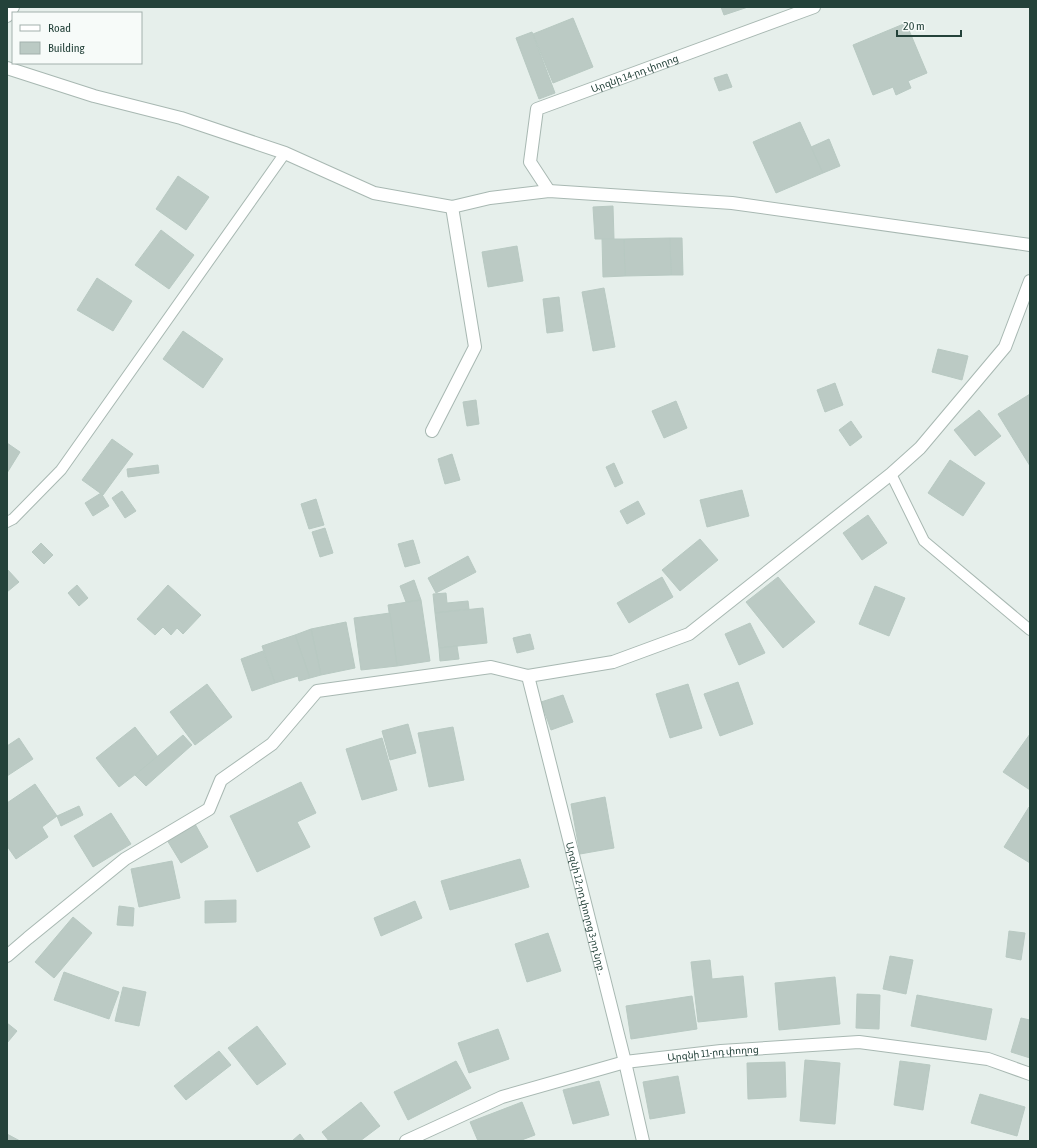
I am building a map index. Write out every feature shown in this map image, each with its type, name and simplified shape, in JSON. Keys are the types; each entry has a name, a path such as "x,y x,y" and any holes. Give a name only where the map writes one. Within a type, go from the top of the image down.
{"street":[{"path":"7,16 14,7"},
{"name":"Արզնի 14-րդ փողոց","path":"549,191 530,162 537,109 794,10 814,7"},
{"path":"7,68 94,96 181,118 285,153 374,193 452,207 490,198 549,191 732,204 1030,245"},
{"path":"432,431 475,346 452,207"},
{"path":"7,956 125,859 209,808 221,780 272,744 317,691 491,667 528,676 613,662 689,634 891,474 920,448 1005,347 1030,281"},
{"name":"Արզնի 12-րդ փողոց 3-րդ նրբ․","path":"528,676 626,1062 643,1141"},
{"name":"Արզնի 11-րդ փողոց","path":"406,1141 502,1096 626,1062 721,1051 859,1042 988,1059 1030,1074"}],"lane":[{"path":"7,522 13,519 61,470 285,153"},
{"path":"891,474 924,542 1030,630"}],"building":[{"path":"721,7 748,7 724,15"},
{"path":"573,18 593,67 553,83 533,34"},
{"path":"906,23 927,73 908,81 911,88 896,95 893,87 873,95 853,45"},
{"path":"532,32 555,93 539,99 516,38"},
{"path":"727,74 732,87 719,91 714,78"},
{"path":"800,122 823,173 776,193 753,142"},
{"path":"829,139 840,166 823,173 811,147"},
{"path":"178,176 209,197 186,230 156,209"},
{"path":"613,206 614,239 595,239 593,207"},
{"path":"161,230 194,255 169,289 135,265"},
{"path":"670,238 682,238 683,275 671,275"},
{"path":"670,238 671,275 625,276 624,239"},
{"path":"602,239 624,239 625,276 603,277"},
{"path":"517,246 523,281 488,287 482,252"},
{"path":"97,278 132,301 113,331 77,310"},
{"path":"604,288 615,347 593,351 582,292"},
{"path":"559,297 563,331 547,333 543,299"},
{"path":"183,331 223,359 203,388 163,359"},
{"path":"938,349 968,356 962,380 932,372"},
{"path":"835,383 843,405 825,412 817,390"},
{"path":"1030,394 1030,466 998,414"},
{"path":"476,400 479,424 467,426 463,402"},
{"path":"676,401 687,428 664,438 652,411"},
{"path":"979,410 1001,436 975,456 954,430"},
{"path":"851,421 862,437 850,446 839,430"},
{"path":"112,439 133,454 103,495 82,480"},
{"path":"7,443 20,452 7,473"},
{"path":"452,454 460,480 445,484 438,459"},
{"path":"950,460 985,483 963,516 928,493"},
{"path":"614,463 623,483 615,487 606,467"},
{"path":"158,465 159,473 128,477 127,469"},
{"path":"742,490 749,516 707,527 700,500"},
{"path":"122,491 136,511 125,518 112,498"},
{"path":"101,493 109,506 93,516 85,503"},
{"path":"316,499 324,525 309,529 301,504"},
{"path":"638,501 645,514 627,524 620,511"},
{"path":"868,515 887,543 862,560 843,533"},
{"path":"325,528 333,553 320,557 312,532"},
{"path":"700,539 718,560 680,591 662,570"},
{"path":"413,540 420,563 405,567 398,544"},
{"path":"41,543 53,555 44,564 32,552"},
{"path":"468,556 476,572 436,593 428,578"},
{"path":"7,569 19,582 7,592"},
{"path":"662,577 673,597 629,623 617,603"},
{"path":"778,577 815,622 783,648 746,602"},
{"path":"414,580 421,600 406,602 400,586"},
{"path":"77,585 88,598 79,606 68,593"},
{"path":"168,585 201,615 183,634 177,628 171,635 163,627 155,635 137,619"},
{"path":"875,586 905,598 889,636 859,624"},
{"path":"446,593 447,603 468,601 469,609 435,613 433,594"},
{"path":"421,600 430,661 397,666 388,605"},
{"path":"483,608 487,643 439,648 435,613"},
{"path":"390,613 397,666 361,670 354,618"},
{"path":"346,622 355,668 321,675 311,629"},
{"path":"750,623 765,653 739,665 725,634"},
{"path":"311,629 321,675 310,678 295,635"},
{"path":"530,634 534,649 517,653 513,638"},
{"path":"295,635 310,678 299,681 298,676 275,683 262,646"},
{"path":"457,646 459,659 440,661 439,648"},
{"path":"263,651 275,683 252,691 241,659"},
{"path":"738,682 753,724 720,736 704,694"},
{"path":"207,684 232,717 195,745 170,712"},
{"path":"688,684 702,728 670,738 656,694"},
{"path":"563,695 573,722 551,730 541,702"},
{"path":"408,724 416,753 390,760 382,731"},
{"path":"135,727 158,757 119,787 96,758"},
{"path":"453,727 464,780 429,787 418,733"},
{"path":"1030,734 1030,790 1003,772"},
{"path":"183,735 192,745 146,786 135,775"},
{"path":"19,738 33,759 7,776 7,746"},
{"path":"382,738 397,790 362,800 346,749"},
{"path":"301,782 316,813 297,822 310,847 257,872 230,816"},
{"path":"35,784 57,816 42,827 48,837 16,859 7,846 7,814 9,812 7,809 7,803"},
{"path":"605,797 614,848 580,854 571,804"},
{"path":"79,806 83,815 61,826 57,816"},
{"path":"1029,807 1030,808 1030,863 1004,847"},
{"path":"111,813 131,844 93,867 74,836"},
{"path":"195,824 208,847 181,863 167,840"},
{"path":"520,859 529,887 450,910 441,881"},
{"path":"172,861 180,898 139,907 131,869"},
{"path":"236,900 236,922 205,923 205,901"},
{"path":"415,901 422,918 381,936 374,918"},
{"path":"119,906 134,908 133,926 117,925"},
{"path":"73,917 92,933 54,978 35,962"},
{"path":"1009,931 1025,933 1021,960 1006,957"},
{"path":"548,933 561,971 527,982 515,944"},
{"path":"890,956 913,960 906,994 883,989"},
{"path":"710,960 712,979 743,976 747,1017 698,1022 691,962"},
{"path":"64,972 119,992 109,1019 54,1000"},
{"path":"835,977 840,1024 779,1030 775,983"},
{"path":"123,987 146,992 139,1026 115,1021"},
{"path":"857,994 880,995 879,1029 856,1028"},
{"path":"917,995 992,1009 986,1040 911,1026"},
{"path":"692,996 697,1029 631,1039 626,1006"},
{"path":"1021,1018 1030,1020 1030,1058 1011,1052"},
{"path":"7,1023 17,1031 7,1043"},
{"path":"257,1026 286,1064 257,1085 228,1048"},
{"path":"498,1029 509,1059 469,1073 458,1043"},
{"path":"219,1051 231,1065 186,1100 174,1086"},
{"path":"805,1060 840,1063 835,1124 800,1121"},
{"path":"456,1061 471,1088 408,1120 394,1092"},
{"path":"900,1061 930,1065 923,1110 894,1105"},
{"path":"785,1062 786,1097 748,1099 747,1063"},
{"path":"678,1076 685,1113 650,1119 643,1082"},
{"path":"599,1081 609,1115 573,1124 563,1090"},
{"path":"980,1094 1025,1107 1017,1136 971,1123"},
{"path":"361,1102 380,1126 360,1141 329,1141 322,1132"},
{"path":"522,1102 535,1135 519,1141 478,1141 470,1122"},
{"path":"7,1134 20,1141 7,1141"},
{"path":"300,1134 305,1141 292,1141"}]}
